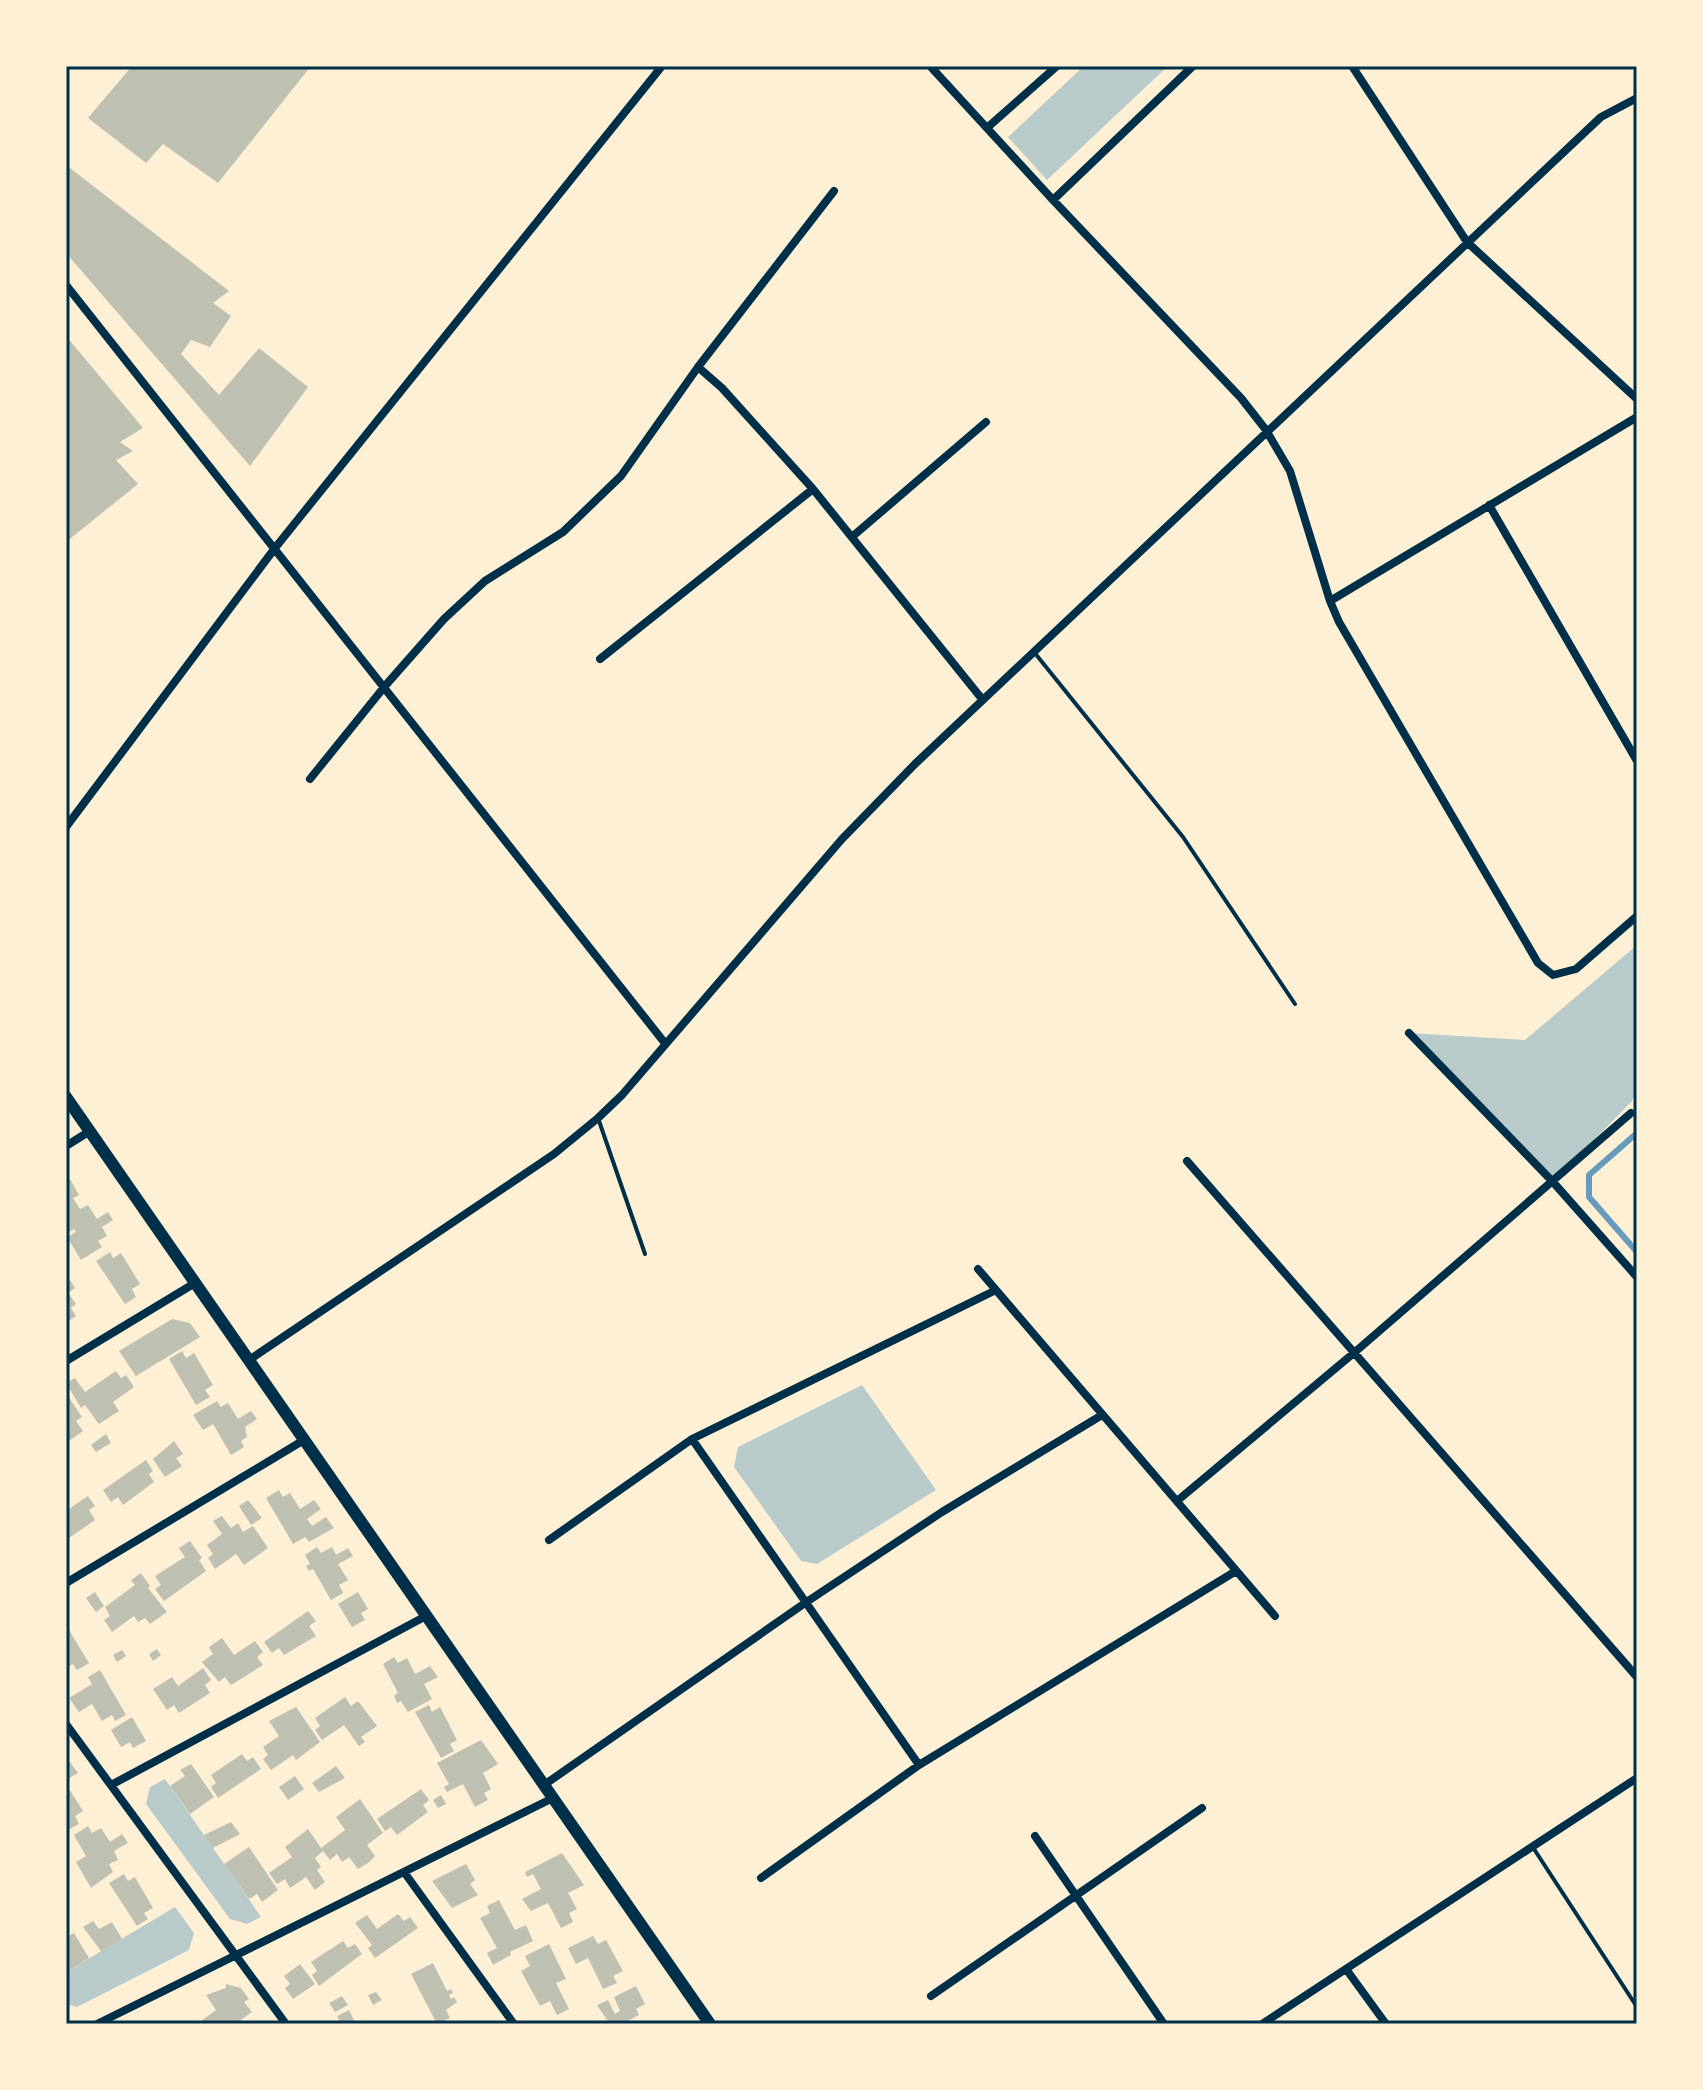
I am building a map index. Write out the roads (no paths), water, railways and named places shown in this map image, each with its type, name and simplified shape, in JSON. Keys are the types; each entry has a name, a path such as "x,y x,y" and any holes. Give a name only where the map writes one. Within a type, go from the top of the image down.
{"main road":[{"path":"66,1097 710,2024"}],"street":[{"path":"66,827 275,548 662,66"},
{"path":"930,66 1241,398 1266,430 1290,471 1339,622 1538,963 1553,975 1576,969 1637,916"},
{"path":"988,127 1057,66"},
{"path":"1053,200 1193,66"},
{"path":"1352,66 1467,242 1637,399"},
{"path":"249,1360 554,1154 598,1118 622,1095 664,1042 842,839 982,699 1601,117 1637,98"},
{"path":"310,779 444,619 485,581 563,532 621,476 698,367 834,191"},
{"path":"66,285 664,1042"},
{"path":"698,367 722,388 813,489 982,699"},
{"path":"1330,601 1637,417"},
{"path":"853,536 986,422"},
{"path":"600,659 813,489"},
{"path":"1489,505 1637,761"},
{"path":"1409,1033 1553,1182 1637,1277"},
{"path":"1177,1501 1631,1113"},
{"path":"66,1146 90,1131"},
{"path":"1187,1161 1637,1677"},
{"path":"978,1269 1275,1616"},
{"path":"66,1361 195,1283"},
{"path":"549,1540 692,1439 996,1290"},
{"path":"544,1785 805,1603 942,1512 1102,1415"},
{"path":"692,1439 919,1765"},
{"path":"66,1583 304,1440"},
{"path":"761,1878 919,1765 1236,1571"},
{"path":"111,1785 426,1616"},
{"path":"66,1724 286,2024"},
{"path":"1262,2024 1637,1778"},
{"path":"97,2024 553,1798"},
{"path":"931,1996 1202,1808"},
{"path":"1035,1836 1164,2024"},
{"path":"404,1872 514,2024"},
{"path":"1346,1969 1386,2024"}],"lane":[{"path":"1034,652 1183,837 1295,1004"},
{"path":"598,1118 645,1254"},
{"path":"1532,1847 1637,2007"}],"waterway":[{"path":"1637,1133 1589,1175 1589,1197 1637,1252"}]}
